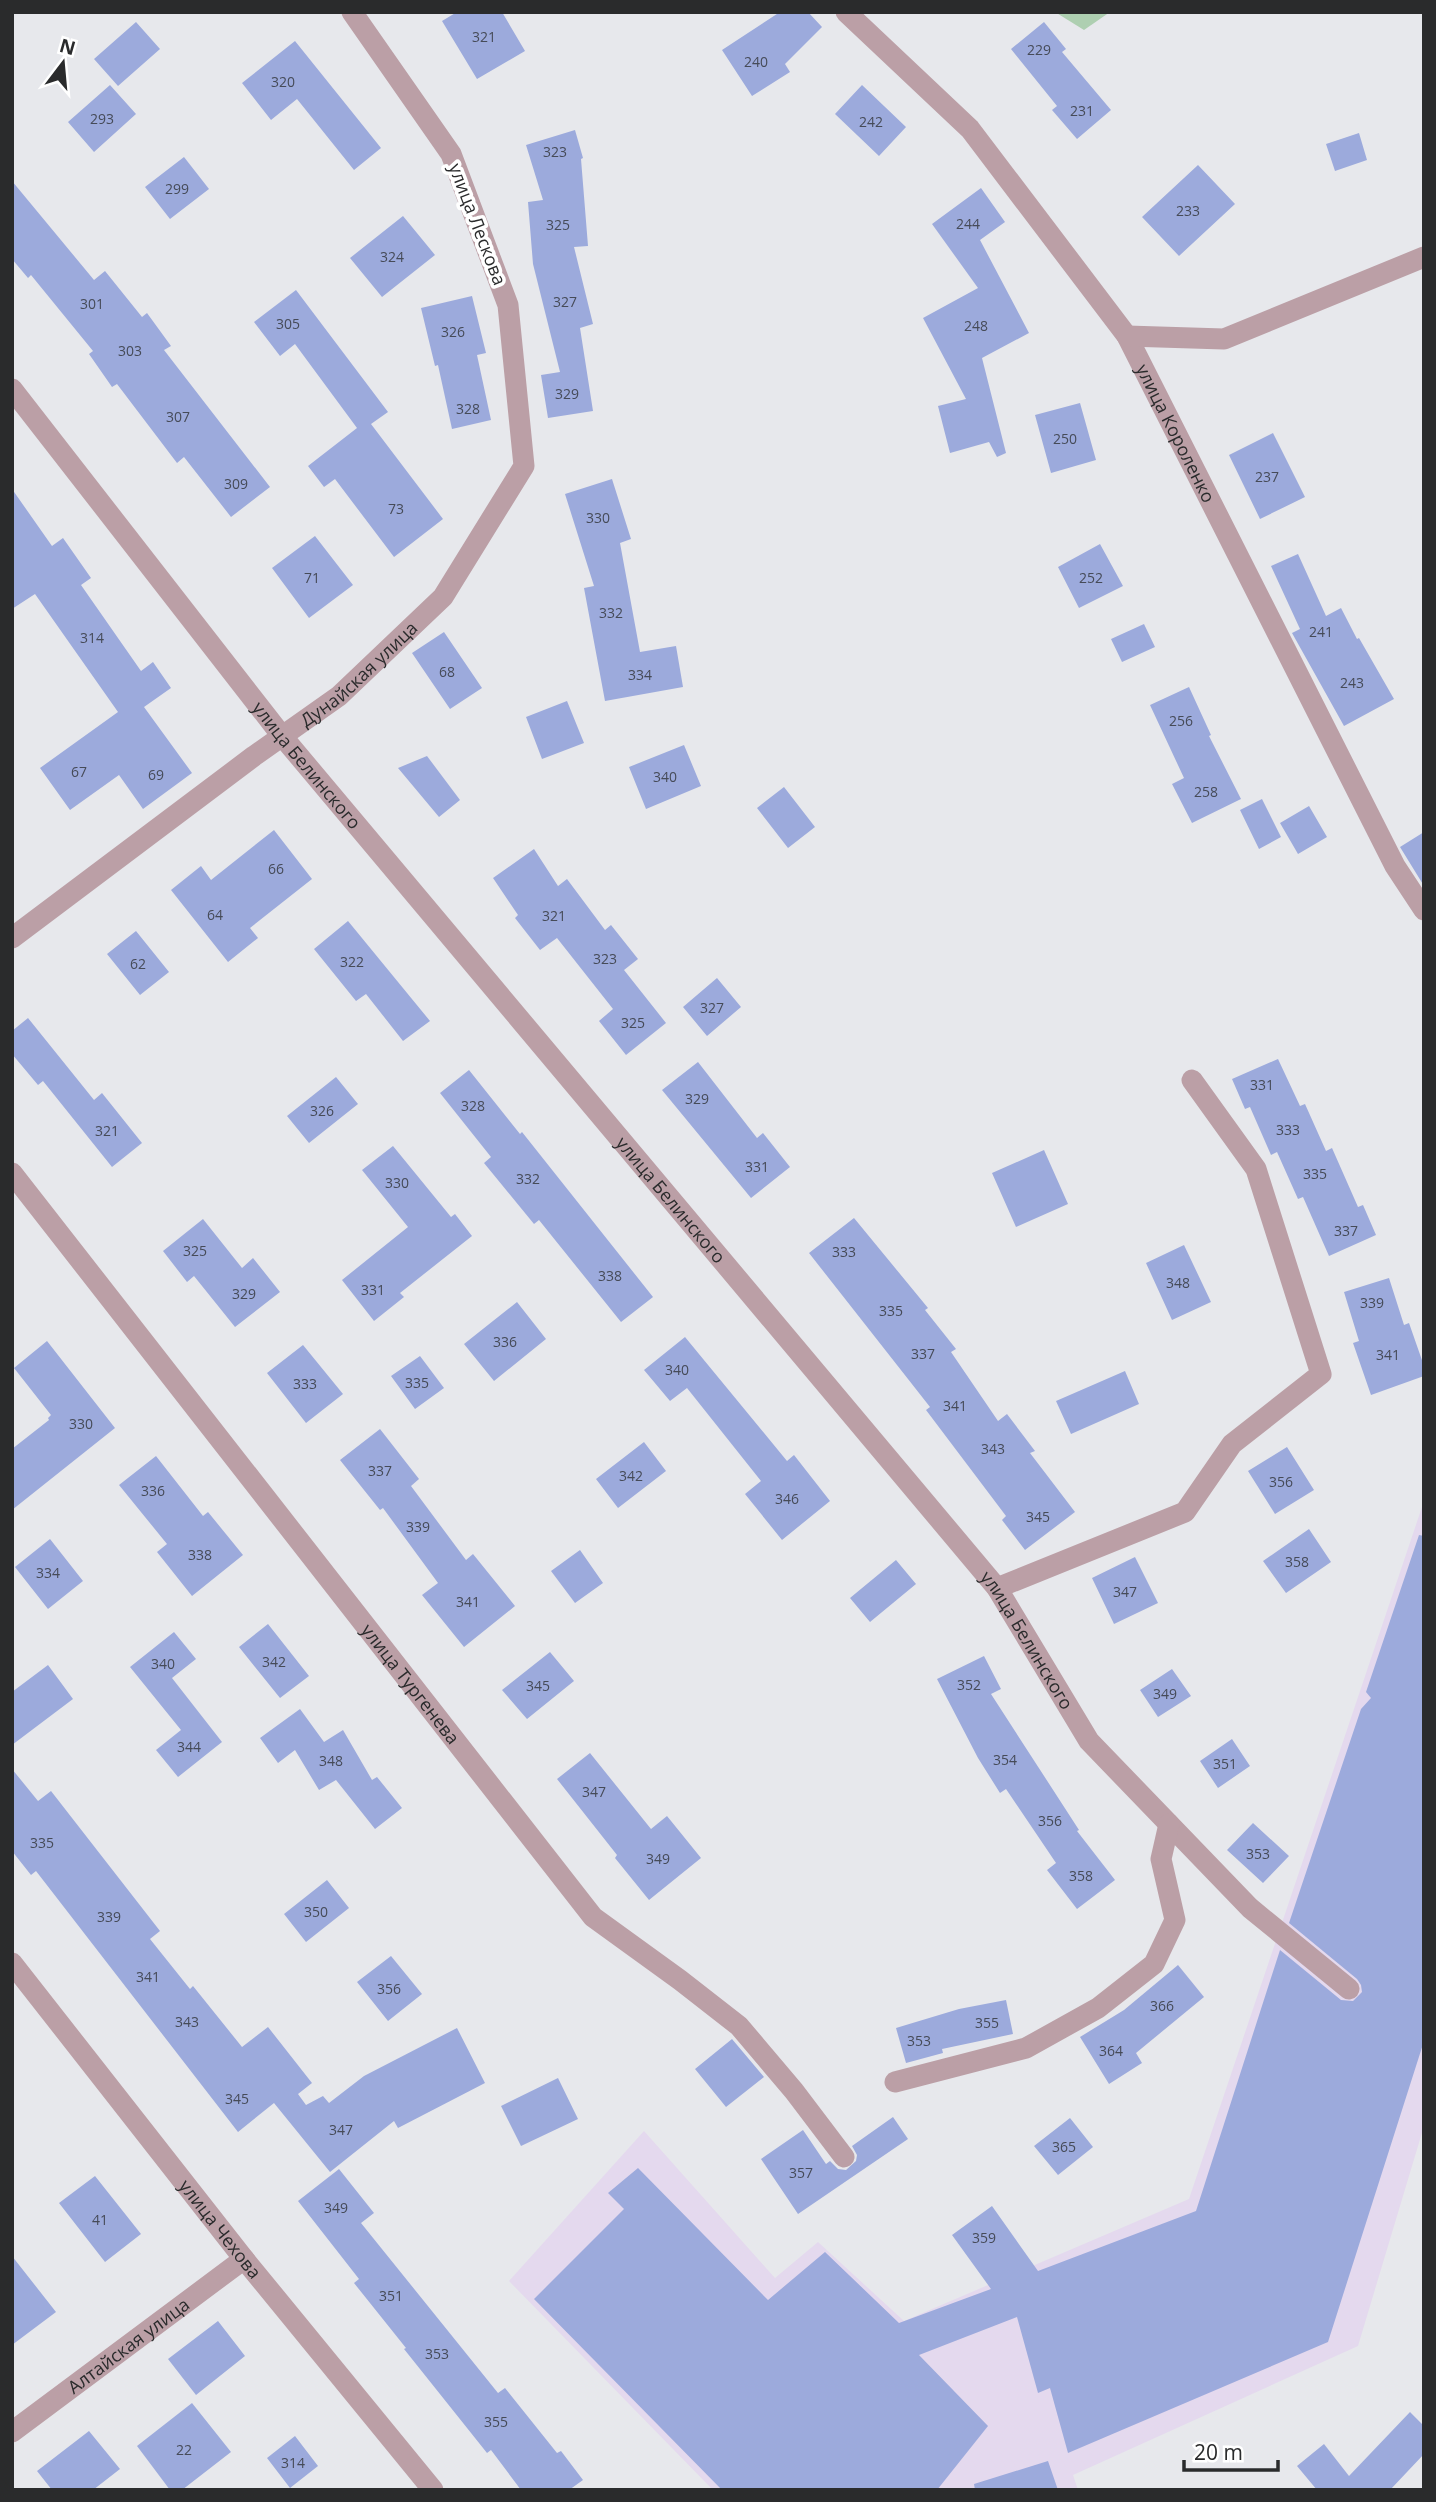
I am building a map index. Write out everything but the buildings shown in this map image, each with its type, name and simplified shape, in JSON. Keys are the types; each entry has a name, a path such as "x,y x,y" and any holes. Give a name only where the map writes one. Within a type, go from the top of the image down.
{"street":[{"name":"улица Лескова","path":"352,12 451,154 508,305 524,466"},
{"name":"улица Короленко","path":"846,12 970,129 1127,336 1395,866 1424,910"},
{"path":"1127,336 1224,339 1424,257"},
{"name":"улица Белинского","path":"12,389 282,736 997,1588 1088,1741 1250,1908 1349,1989"},
{"name":"Дунайская улица","path":"12,938 339,696 443,597 524,466"},
{"path":"997,1588 1185,1511 1232,1444 1321,1374 1256,1169 1192,1080"},
{"name":"улица Тургенева","path":"12,1172 593,1917 738,2026 794,2091 844,2157"},
{"path":"895,2082 1026,2048 1098,2008 1154,1964 1175,1920 1161,1859 1169,1824"},
{"name":"улица Чехова","path":"12,1963 244,2259 433,2490"},
{"name":"Алтайская улица","path":"12,2432 244,2259"}],"shaded area":[{"path":"1424,1501 1424,2126 1358,2346 1073,2475 1078,2490 713,2490 509,2281 644,2131 775,2278 818,2242 904,2321 1189,2199"}],"green space":[{"path":"1055,12 1110,12 1084,30"}]}
